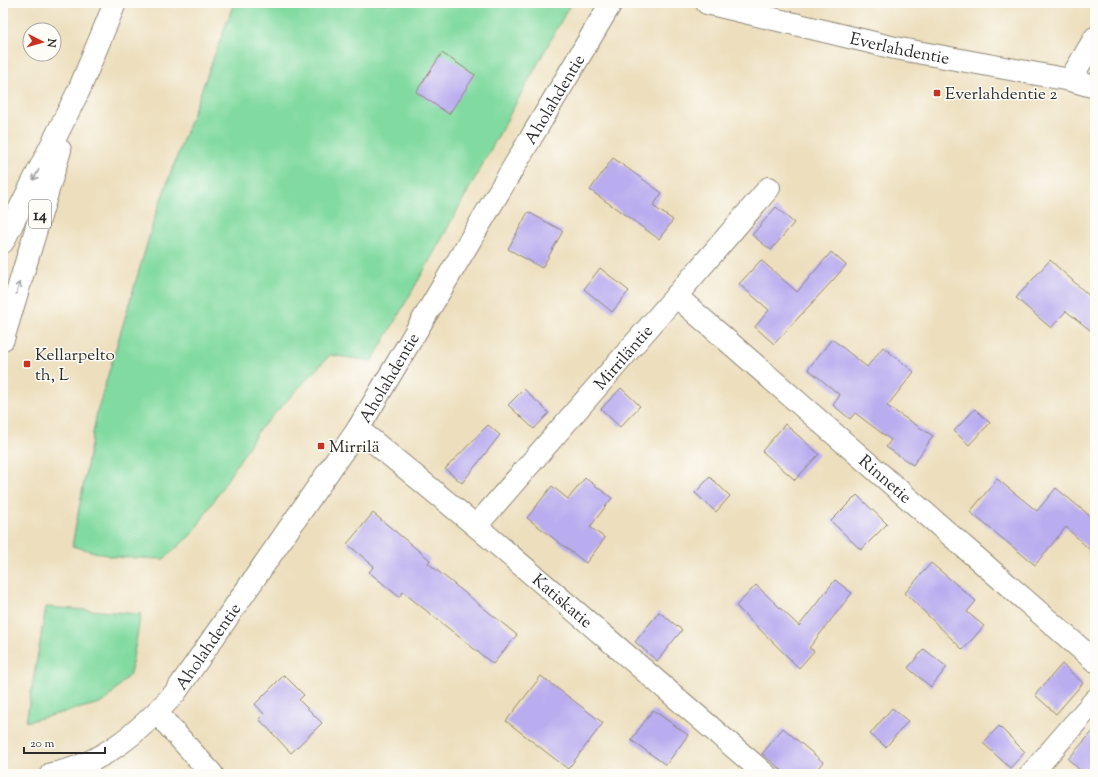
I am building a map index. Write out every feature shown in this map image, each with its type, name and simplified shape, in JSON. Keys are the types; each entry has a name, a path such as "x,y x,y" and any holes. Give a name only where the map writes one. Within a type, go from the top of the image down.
{"main road":[{"name":"14","path":"3,242 79,90 115,3"},
{"name":"Aholahdentie","path":"51,774 70,770 106,753 124,741 157,713 175,693 358,429 611,3"},
{"name":"Everlahdentie","path":"707,3 895,48 1070,80 1095,87"},
{"path":"1070,80 1095,38"},
{"name":"14","path":"3,339 79,90"},
{"name":"Mirriläntie","path":"476,526 769,188"},
{"name":"Rinnetie","path":"676,296 1095,661"},
{"name":"Katiskatie","path":"358,429 476,526 765,774"},
{"path":"1031,774 1095,700"},
{"path":"157,713 212,774"}],"green space":[{"path":"234,3 571,3 430,260 372,361 330,355 259,430 193,533 164,559 114,557 72,546 97,412 157,210"},
{"path":"46,607 141,614 130,674 104,702 26,722"}],"building":[{"path":"442,53 475,75 449,114 416,92"},
{"path":"613,158 662,193 653,206 673,220 659,239 590,190"},
{"path":"776,207 794,223 771,250 752,235"},
{"path":"528,212 563,231 542,268 508,249"},
{"path":"831,252 846,265 774,344 755,327 769,310 739,284 761,260 797,292"},
{"path":"1050,260 1095,301 1095,334 1066,311 1051,328 1016,298"},
{"path":"600,268 629,291 612,312 584,289"},
{"path":"832,339 867,367 883,347 914,372 887,406 933,436 913,465 886,447 891,440 855,413 850,419 833,405 840,395 808,369"},
{"path":"621,388 640,406 620,427 601,409"},
{"path":"524,389 549,413 534,429 508,405"},
{"path":"975,409 990,423 969,445 954,431"},
{"path":"785,424 819,454 795,480 762,451"},
{"path":"488,425 500,435 462,483 445,469"},
{"path":"710,477 730,496 716,512 695,493"},
{"path":"585,478 612,498 590,527 605,538 586,563 527,518 552,486 568,499"},
{"path":"997,479 1037,511 1056,488 1095,520 1095,555 1066,527 1035,565 970,512"},
{"path":"857,495 887,524 861,550 831,521"},
{"path":"373,513 430,560 428,563 517,635 493,664 403,592 399,597 369,572 374,566 347,544"},
{"path":"931,563 976,601 967,612 984,626 963,650 905,593"},
{"path":"835,580 852,593 809,648 814,651 799,668 736,606 756,585 799,626"},
{"path":"659,612 682,630 657,661 635,642"},
{"path":"924,649 947,667 931,687 908,668"},
{"path":"1062,664 1083,683 1056,714 1035,695"},
{"path":"284,675 304,695 299,700 322,723 291,753 259,719 264,714 255,704"},
{"path":"541,676 603,723 568,769 506,721"},
{"path":"892,708 908,721 886,747 870,734"},
{"path":"653,710 688,735 666,765 631,740"},
{"path":"999,726 1025,752 1010,768 983,743"},
{"path":"783,728 823,762 813,774 786,774 762,754"},
{"path":"1095,729 1095,774 1084,774 1068,759"}],"place":[{"name":"Everlahdentie 2","path":"937,93"},
{"name":"Kellarpelto th, L","path":"27,364"},
{"name":"Mirrilä","path":"321,446"}]}
